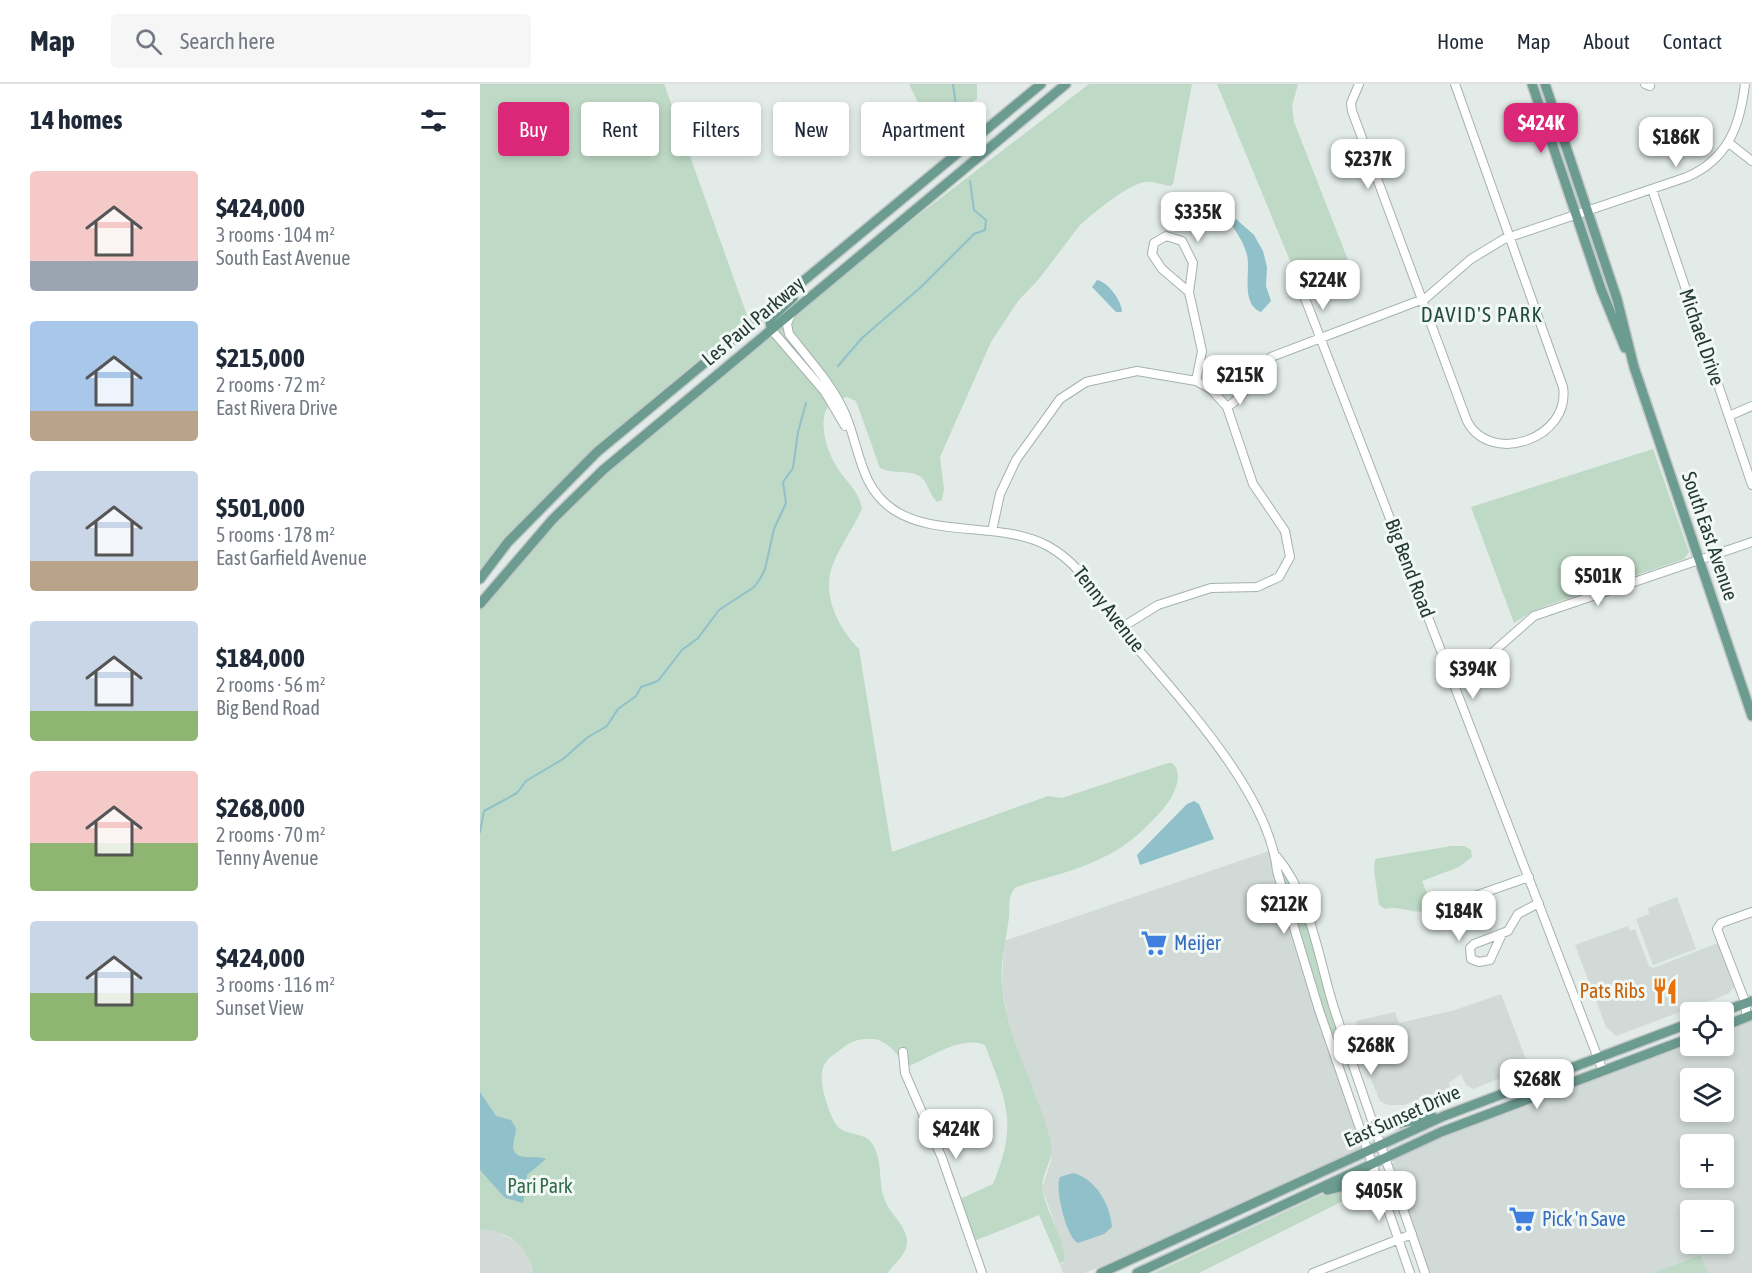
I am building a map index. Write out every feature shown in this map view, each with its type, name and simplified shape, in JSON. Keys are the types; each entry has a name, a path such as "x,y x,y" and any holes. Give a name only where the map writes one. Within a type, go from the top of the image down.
{"main road":[{"name":"Les Paul Parkway","path":"480,579 508,543 551,496 597,452 1041,84"},
{"name":"Les Paul Parkway","path":"480,604 553,519 603,470 1066,84"},
{"name":"South East Avenue","path":"1532,84 1604,298 1634,367 1752,716"},
{"name":"South East Avenue","path":"1545,84 1620,309 1634,367"},
{"path":"771,329 770,319 846,253 876,221"},
{"path":"1734,1007 1749,1002"},
{"path":"1734,1022 1749,1016"},
{"name":"East Sunset Drive","path":"1101,1273 1444,1116 1680,1027"},
{"name":"East Sunset Drive","path":"1137,1273 1461,1124 1680,1042"},
{"path":"1375,1124 1384,1126 1444,1116"},
{"path":"1313,1192 1377,1178"}],"street":[{"path":"1359,84 1351,103 1352,111 1462,408 1475,433 1491,442 1504,444 1523,441 1545,432 1554,424 1561,412 1563,387 1455,84"},
{"path":"1227,406 1240,399 1260,366 1271,357 1422,299 1478,254 1510,237 1695,174 1717,158 1729,142 1740,118 1745,84"},
{"path":"1729,142 1752,161"},
{"name":"Michael Drive","path":"1652,189 1752,485"},
{"path":"1189,292 1162,268 1152,254 1154,243 1166,236 1182,241 1193,263 1189,292 1202,351 1196,381"},
{"name":"Big Bend Road","path":"1303,293 1603,1071"},
{"name":"Tenny Avenue","path":"791,312 787,324 789,334 832,389 843,409 867,483 894,510 929,523 1022,535 1069,559 1087,578 1121,628 1155,667 1231,766 1251,799 1276,855 1287,869 1295,887 1425,1273"},
{"name":"Tenny Avenue","path":"771,329 825,392 852,437"},
{"path":"992,531 1000,494 1016,460 1060,399 1086,382 1137,371 1196,381 1211,389 1227,406 1253,484 1285,531 1290,557 1279,577 1257,587 1211,588 1158,605 1121,628"},
{"path":"1729,416 1752,406"},
{"path":"1449,672 1492,653 1534,616 1752,542"},
{"name":"Tenny Avenue","path":"1276,855 1277,871 1330,1041 1410,1273"},
{"path":"1440,903 1449,905 1529,877"},
{"path":"1502,934 1490,960 1479,962 1471,958 1470,948 1474,944 1502,934 1510,928 1518,914 1539,903"},
{"path":"1749,1016 1749,1002 1717,929 1721,923 1752,912"},
{"path":"1303,953 1316,948"},
{"path":"1330,1041 1344,1036"},
{"path":"903,1052 905,1073 946,1169 982,1273"},
{"path":"1386,1201 1399,1196"},
{"path":"1313,1273 1412,1234"},
{"path":"1151,1252 1157,1264"}],"shaded area":[{"path":"1269,851 1368,1148 1302,1174 1189,1228 1085,1273 1063,1273 1060,1264 1063,1264 1063,1247 1042,1188 1051,1161 1051,1143 1022,1069 1008,1019 1002,986 1004,941"},
{"path":"1677,897 1696,949 1653,965 1636,919 1649,914 1648,908"},
{"path":"1628,926 1630,931 1635,929 1649,966 1653,968 1718,943 1734,987 1728,994 1707,1002 1680,1002 1680,1012 1616,1036 1606,1027 1575,945"},
{"path":"1501,994 1529,1067 1473,1089 1466,1085 1461,1074 1449,1083 1450,1087 1404,1105 1388,1105 1380,1101 1352,1034 1359,1032 1356,1021 1395,1012 1399,1023 1455,1010"},
{"path":"1752,1020 1752,1273 1430,1273 1393,1164 1395,1158 1465,1127 1680,1047 1680,1056 1734,1056 1734,1027"},
{"path":"480,1230 496,1230 516,1242 528,1255 533,1273 480,1273"}],"green space":[{"path":"480,84 664,84 671,104 671,156 690,156 748,318 642,407 574,469 541,501 480,570"},
{"path":"909,84 977,84 977,99 972,102 918,102"},
{"name":"Pari Park","path":"1089,84 1192,84 1173,184 1171,186 1150,182 1140,183 1122,192 1103,206 1080,225 1038,280 1018,301 991,342 940,457 944,489 942,500 937,502 924,480 918,475 880,468 856,401 847,397 833,402 827,408 824,421 824,435 831,457 858,496 862,509 833,564 830,575 830,599 838,621 859,649 892,852 1048,796 1062,798 1168,763 1172,763 1177,770 1177,784 1169,801 1163,810 1134,838 1119,849 1087,865 1016,887 1010,897 1002,968 1005,1006 1016,1046 1039,1104 1051,1143 1051,1156 1042,1185 1045,1201 1062,1244 1064,1261 1060,1264 1039,1215 974,1241 960,1199 993,1184 1001,1163 1007,1129 1004,1099 985,1045 966,1043 956,1045 907,1067 888,1045 878,1040 868,1039 852,1042 829,1059 823,1068 822,1084 829,1110 839,1128 865,1137 873,1145 878,1158 886,1204 904,1230 907,1242 905,1251 888,1273 533,1273 527,1255 515,1241 499,1232 480,1230 480,607 507,572 607,469 812,297"},
{"path":"1217,84 1298,84 1292,106 1294,122 1348,260 1345,271 1302,290"},
{"path":"1653,449 1689,552 1684,559 1548,605 1514,623 1471,507"},
{"path":"1451,846 1464,846 1471,850 1472,857 1459,867 1422,881 1432,906 1430,910 1419,912 1397,908 1385,909 1379,905 1374,870 1375,859"},
{"path":"1276,855 1295,887 1344,1036 1330,1041"},
{"path":"1373,1182 1375,1185 1199,1273 1154,1273 1321,1195"},
{"path":"1701,1255 1707,1273 1653,1273"}],"water":[{"path":"1236,219 1254,235 1263,251 1267,267 1266,286 1271,301 1261,312 1255,308 1248,295 1247,255 1232,225"},
{"path":"1097,280 1106,284 1114,293 1122,312 1116,312 1092,287"},
{"path":"1194,801 1199,804 1214,839 1140,865 1137,855 1187,804"},
{"path":"480,1092 496,1116 511,1120 516,1128 513,1145 515,1152 522,1157 546,1159 527,1175 523,1203 505,1198 480,1170"},
{"path":"1073,1173 1089,1181 1095,1187 1105,1201 1112,1227 1104,1234 1078,1243 1066,1223 1059,1191 1060,1177"}],"waterway":[{"path":"953,84 955,102"},
{"path":"838,366 862,338 921,287 974,234 985,230 986,220 974,210 970,181"},
{"path":"480,832 484,811 517,793 526,781 563,759 588,737 607,726 618,709 636,696 641,687 658,681 682,650 698,638 719,610 754,587 765,569 774,529 786,503 783,482 793,468 798,432 806,403"}],"place":[{"name":"Meijer","path":"1154,943"},
{"name":"Pats Ribs","path":"1665,991"},
{"name":"Pick 'n Save","path":"1522,1219"}],"district":[{"name":"DAVID'S PARK","path":"1482,315"}]}
